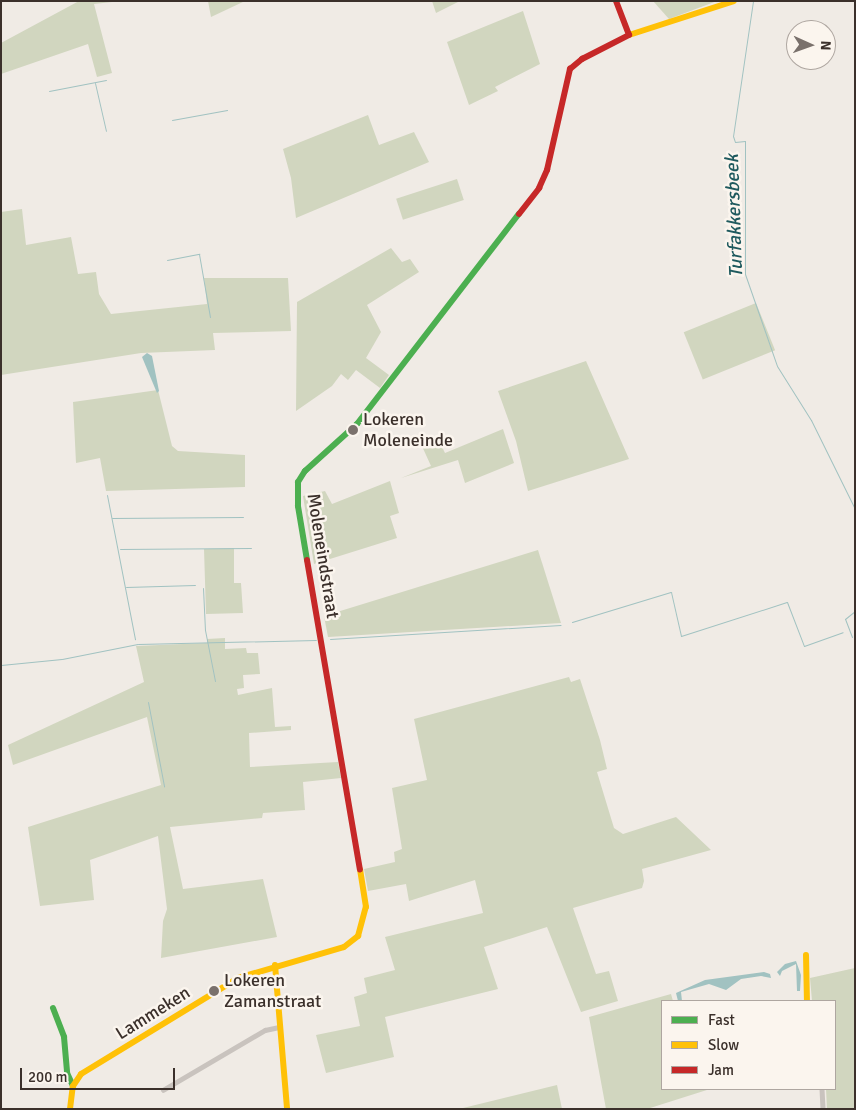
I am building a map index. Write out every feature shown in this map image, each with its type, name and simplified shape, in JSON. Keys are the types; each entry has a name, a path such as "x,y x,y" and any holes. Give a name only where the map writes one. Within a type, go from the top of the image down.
{"street":[{"path":"616,1 629,34"},
{"name":"Moleneindstraat","path":"275,965 350,943 363,926 366,907 298,506 298,482 305,471 358,424 539,188 547,170 570,70 582,59 629,34 734,1"},
{"path":"806,955 808,1000"},
{"path":"275,965 287,1109"},
{"name":"Lammeken","path":"72,1086 81,1074 238,978 275,965"},
{"path":"53,1008 64,1036 67,1072 72,1086 70,1109"},
{"path":"164,1090 265,1030 280,1027"},
{"path":"822,1090 823,1109"}],"green space":[{"path":"79,1 121,1 94,4 112,73 97,77 88,44 1,74 1,43"},
{"path":"208,1 245,1 211,17"},
{"path":"432,1 460,1 436,13"},
{"path":"653,1 717,1 669,19"},
{"path":"523,11 540,64 495,87 498,91 469,105 447,42"},
{"path":"368,115 379,145 414,132 429,162 296,218 291,178 283,149"},
{"path":"457,179 464,200 403,220 396,199"},
{"path":"22,209 26,245 71,237 78,274 96,272 99,294 111,314 207,304 204,278 288,278 291,331 213,333 215,350 141,353 1,375 1,212"},
{"path":"391,248 402,262 410,259 419,272 367,305 381,332 366,358 389,375 380,388 356,370 348,380 341,374 332,386 296,411 297,302"},
{"path":"756,303 775,350 703,380 684,332"},
{"path":"586,361 629,459 528,491 516,441 498,391"},
{"path":"158,390 172,446 178,451 245,455 245,487 106,491 100,458 76,463 73,402"},
{"path":"503,429 514,463 465,483 458,460 401,478 431,466 421,444 437,437 445,453"},
{"path":"390,481 399,513 390,516 397,538 314,564 303,496 325,491 332,504"},
{"path":"234,548 234,583 241,583 243,613 206,614 204,549"},
{"path":"538,550 561,623 328,637 324,616"},
{"path":"225,638 225,649 246,648 247,653 258,653 260,674 243,675 244,688 237,689 238,695 272,688 275,727 291,726 291,730 249,733 250,767 338,762 341,778 303,782 305,810 263,813 262,818 170,827 183,889 263,879 277,937 161,958 163,921 167,909 158,836 90,860 94,900 40,906 28,827 161,785 147,717 13,765 8,745 144,682 136,646 207,643 207,639"},
{"path":"569,677 571,682 580,679 600,740 607,769 597,772 614,828 623,834 676,817 711,850 642,869 644,881 642,888 573,908 596,974 609,971 618,1001 581,1012 547,927 484,947 498,989 385,1017 394,1057 326,1073 316,1035 360,1026 354,997 367,993 364,978 395,970 385,937 483,913 475,880 409,901 406,884 368,891 364,869 395,862 394,852 402,849 392,788 427,780 414,719"},
{"path":"855,968 855,1109 827,1109 826,1090 836,1090 836,1000 812,1000 810,978"},
{"path":"671,994 673,1000 661,1000 661,1090 707,1090 647,1109 606,1109 589,1017"},
{"path":"557,1085 562,1109 459,1109"}],"water":[{"path":"147,353 152,356 159,391 157,393 142,357"},
{"path":"796,961 801,975 800,991 797,991 796,964 782,971 780,976 777,972 785,964"},
{"path":"764,972 770,974 771,978 761,976 741,979 726,990 709,984 681,992 682,1000 678,1000 676,993 705,980"}],"waterway":[{"name":"Turfakkersbeek","path":"753,1 733,136 735,142 745,141 745,274 777,366 811,420 855,509"},
{"path":"49,91 106,80"},
{"path":"95,83 106,131"},
{"path":"172,120 227,110"},
{"path":"167,260 199,254 210,317"},
{"path":"107,495 135,639"},
{"path":"112,518 243,517"},
{"path":"120,549 251,548"},
{"path":"126,587 195,585"},
{"path":"203,588 205,630 215,681"},
{"path":"572,622 671,592 681,636 787,602 804,646 843,632"},
{"name":"Turfakkersbeek","path":"852,637 845,619 855,611"},
{"path":"330,639 561,625"},
{"path":"1,665 62,659 138,644 316,640"},
{"name":"Turfakkersbeek","path":"854,641 855,645"},
{"path":"148,702 164,786"}],"traffic: fast":[{"path":"307,560 298,506 298,482 305,471 357,424 519,214"},
{"path":"53,1008 64,1037 67,1073 73,1086"}],"traffic: slow":[{"path":"629,35 734,1"},
{"path":"70,1109 73,1086 81,1074 238,978 344,947 358,936 366,907 360,869"},
{"path":"806,955 807,1000"},
{"path":"275,965 287,1109"}],"traffic: jam":[{"path":"616,1 629,35"},
{"path":"519,214 539,188 547,170 570,69 582,59 629,35"},
{"path":"307,560 360,869"}],"place":[{"name":"Lokeren Moleneinde","path":"353,430"},
{"name":"Lokeren Zamanstraat","path":"214,991"}]}
